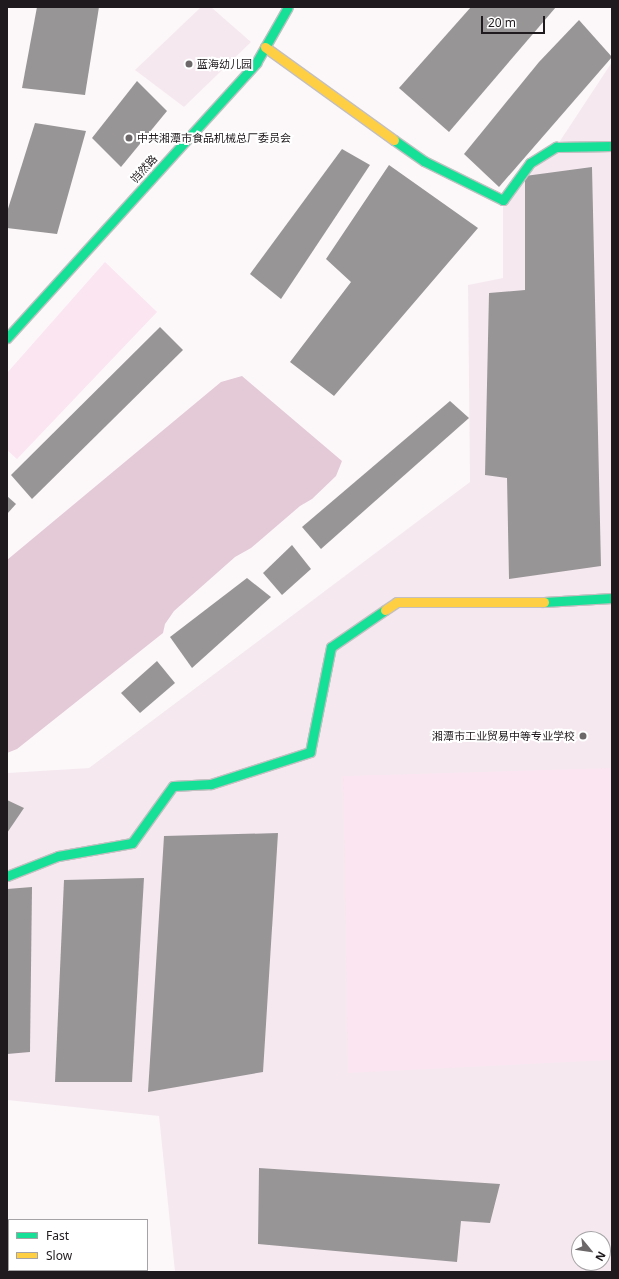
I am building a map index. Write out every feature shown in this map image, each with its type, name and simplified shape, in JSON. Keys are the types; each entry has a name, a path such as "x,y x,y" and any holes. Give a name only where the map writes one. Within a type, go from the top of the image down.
{"street":[{"name":"岿然路","path":"7,338 256,63 288,7"},
{"path":"265,47 424,161 503,200 530,163 556,147 612,146"},
{"path":"7,876 58,856 132,843 173,786 211,784 310,752 331,648 397,602 541,602 612,598"}],"shaded area":[{"path":"201,7 211,7 251,42 184,107 135,70"},
{"path":"612,62 612,1272 175,1272 159,1116 7,1100 7,773 89,768 470,482 468,285 503,278 503,200 556,147"},
{"path":"105,262 157,312 17,459 7,450 7,373"},
{"path":"242,376 342,461 336,476 312,499 300,506 251,548 235,557 174,611 165,624 163,633 17,749 7,753 7,560 221,382"},
{"path":"612,768 612,1060 348,1073 343,776"}],"building":[{"path":"37,7 99,7 85,95 22,88"},
{"path":"471,7 556,7 449,132 399,88"},
{"path":"579,20 612,57 499,187 464,154 539,62"},
{"path":"137,81 167,111 121,167 92,138"},
{"path":"35,123 86,131 57,234 7,228 7,212"},
{"path":"342,149 370,165 281,299 250,274"},
{"path":"389,165 478,228 334,396 290,362 351,282 326,259"},
{"path":"592,167 601,566 509,579 507,478 485,475 489,293 525,290 525,176"},
{"path":"160,327 183,350 32,499 11,475"},
{"path":"450,401 469,418 321,549 302,527"},
{"path":"7,496 16,504 7,514"},
{"path":"292,545 311,569 282,595 263,573"},
{"path":"247,578 271,597 192,668 170,637"},
{"path":"157,661 175,683 140,713 121,693"},
{"path":"7,800 24,808 7,833"},
{"path":"278,833 263,1072 148,1092 164,836"},
{"path":"144,878 132,1082 55,1082 64,880"},
{"path":"32,887 30,1052 7,1054 7,889"},
{"path":"259,1168 500,1184 490,1223 461,1221 457,1262 258,1244"}],"traffic: fast":[{"path":"7,338 256,63 288,7"},
{"path":"394,140 424,161 503,200 530,163 556,147 612,146"},
{"path":"544,602 612,598"},
{"path":"7,876 58,856 132,843 173,786 211,784 310,752 331,647 385,610"}],"traffic: slow":[{"path":"265,47 394,140"},
{"path":"385,610 397,602 544,602"}],"place":[{"name":"蓝海幼儿园","path":"189,64"},
{"name":"中共湘潭市食品机械总厂委员会","path":"129,138"},
{"name":"湘潭市工业贸易中等专业学校","path":"583,736"}]}
